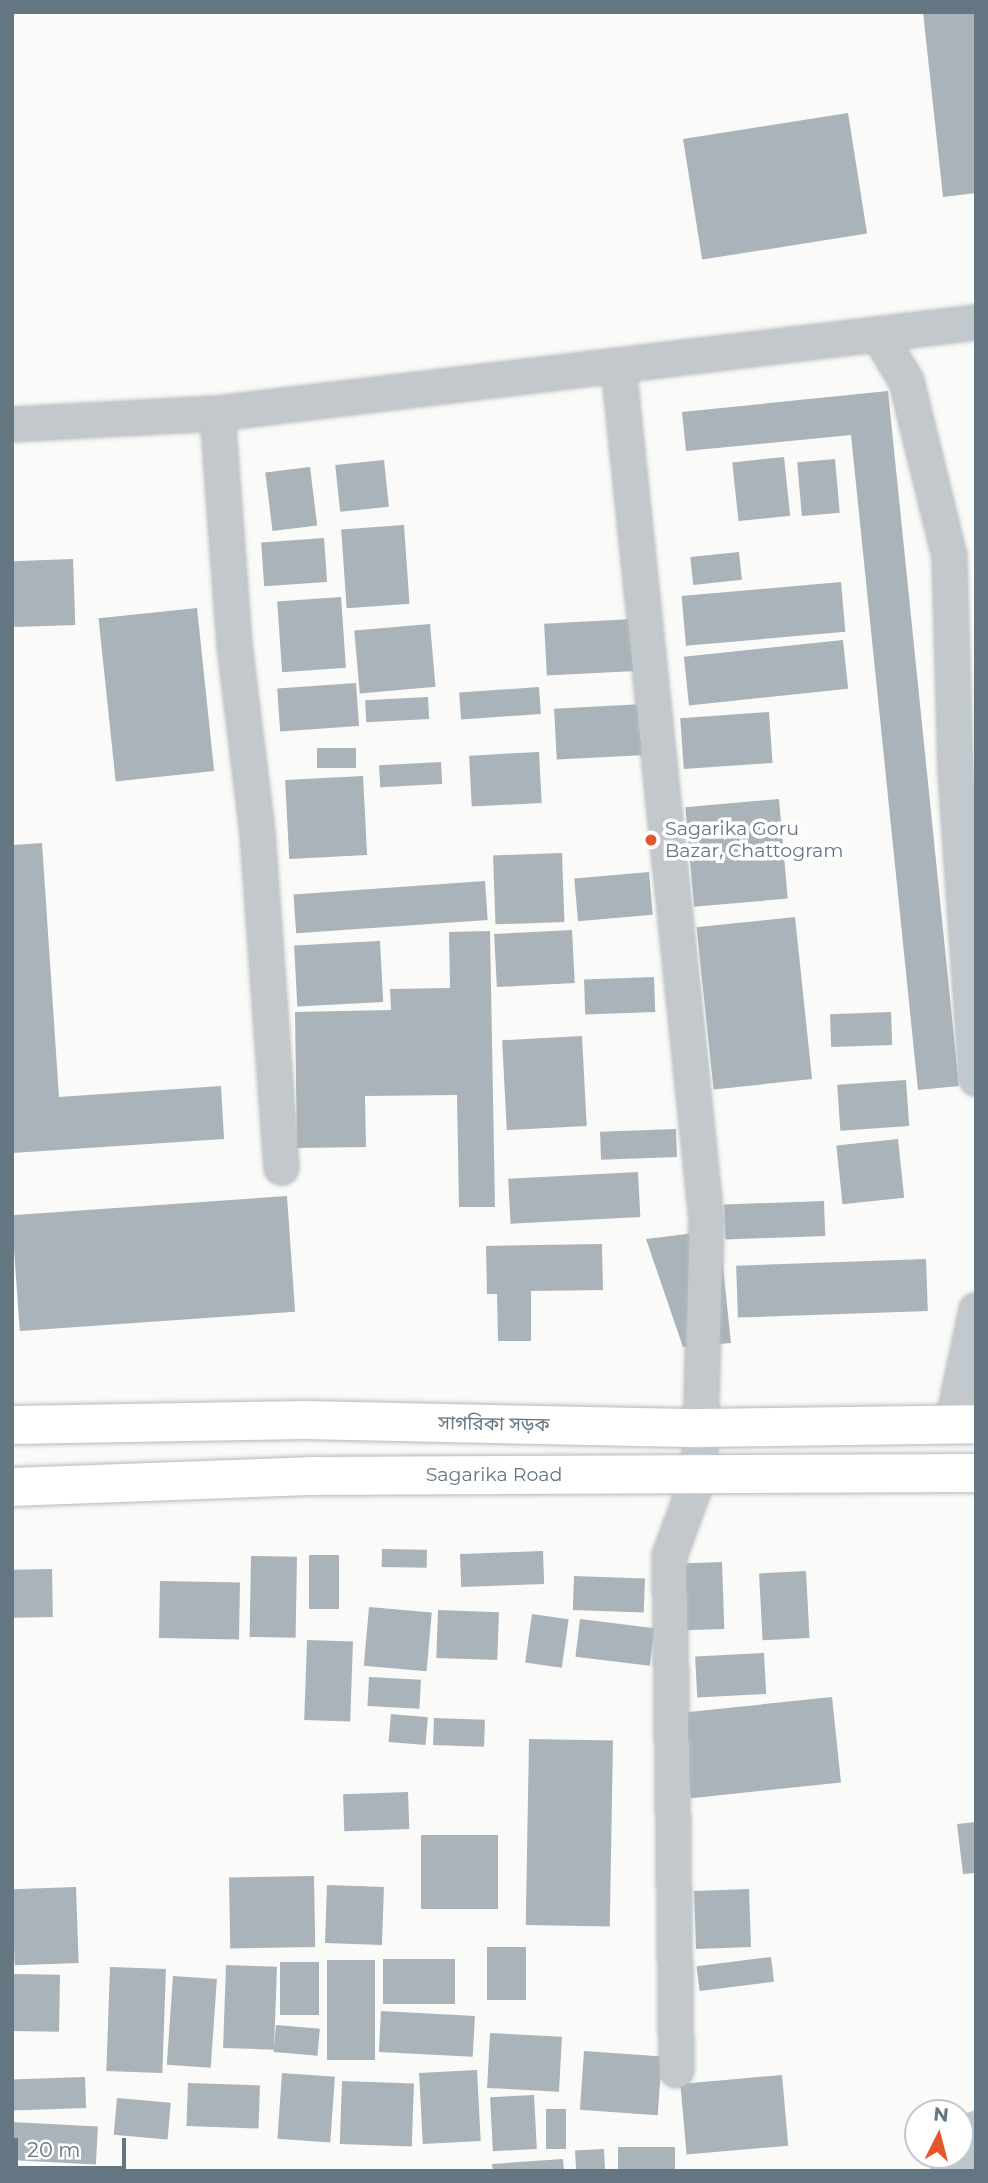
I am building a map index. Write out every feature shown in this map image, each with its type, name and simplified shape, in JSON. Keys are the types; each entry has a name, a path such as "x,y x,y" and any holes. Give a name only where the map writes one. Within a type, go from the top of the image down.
{"main road":[{"name":"সাগরিকা সড়ক","path":"12,1425 304,1420 700,1428 964,1423"},
{"name":"Sagarika Road","path":"12,1487 309,1476 976,1473"}],"street":[{"path":"12,424 217,413 976,322"},
{"path":"878,334 906,381 949,556 955,771 976,1078"},
{"path":"618,365 706,1220 699,1474 669,1555 676,2070"},
{"path":"217,413 233,645 257,833 281,1167"},
{"path":"964,1423 976,1309"}],"shaded area":[{"path":"974,2111 976,2171 930,2171 974,2169"}],"building":[{"path":"923,12 976,12 976,193 943,197"},
{"path":"848,113 867,233 702,260 683,139"},
{"path":"888,391 959,1086 918,1090 851,435 686,451 682,412"},
{"path":"784,457 790,516 738,521 732,462"},
{"path":"835,459 840,513 802,516 797,462"},
{"path":"384,460 389,507 340,512 335,465"},
{"path":"310,467 317,526 273,531 265,472"},
{"path":"404,525 410,604 347,608 341,529"},
{"path":"324,538 327,582 264,586 261,542"},
{"path":"739,552 742,580 693,585 690,557"},
{"path":"73,559 75,625 14,627 12,561"},
{"path":"841,582 845,632 686,646 682,596"},
{"path":"341,597 346,668 282,672 277,601"},
{"path":"197,608 214,771 116,781 99,618"},
{"path":"633,619 636,671 547,676 544,624"},
{"path":"430,624 435,687 360,693 354,631"},
{"path":"843,640 848,689 689,705 684,657"},
{"path":"356,683 359,726 280,731 277,689"},
{"path":"539,687 541,714 461,720 459,693"},
{"path":"428,697 429,719 366,722 365,700"},
{"path":"643,704 646,755 557,760 554,709"},
{"path":"769,712 773,763 684,769 680,718"},
{"path":"317,748 356,748 356,768 317,768"},
{"path":"539,752 542,803 472,807 469,756"},
{"path":"441,762 442,784 380,787 379,765"},
{"path":"363,776 367,855 289,859 285,780"},
{"path":"779,799 788,899 694,907 685,807"},
{"path":"42,843 59,1097 221,1086 224,1139 12,1153 12,845"},
{"path":"562,853 564,922 495,924 493,855"},
{"path":"649,872 653,915 578,921 574,879"},
{"path":"485,881 488,920 296,933 293,894"},
{"path":"795,917 812,1079 714,1089 697,927"},
{"path":"572,930 575,983 497,987 494,934"},
{"path":"490,931 495,1207 459,1207 457,1095 365,1096 366,1147 297,1148 295,1012 391,1010 390,989 450,988 449,932"},
{"path":"380,941 383,1002 297,1006 294,946"},
{"path":"654,977 655,1012 585,1014 584,979"},
{"path":"891,1012 892,1045 831,1047 830,1014"},
{"path":"582,1036 587,1126 507,1130 502,1040"},
{"path":"906,1080 909,1126 840,1131 837,1085"},
{"path":"676,1129 677,1157 601,1160 600,1132"},
{"path":"898,1139 904,1198 843,1204 836,1145"},
{"path":"638,1172 640,1217 511,1224 508,1179"},
{"path":"287,1196 295,1312 20,1331 12,1215"},
{"path":"824,1201 825,1236 725,1239 724,1204"},
{"path":"719,1230 731,1343 683,1347 646,1239"},
{"path":"602,1244 603,1290 531,1291 531,1341 498,1341 497,1294 487,1294 486,1246"},
{"path":"926,1259 928,1311 738,1318 736,1266"},
{"path":"382,1549 427,1550 427,1568 382,1567"},
{"path":"543,1551 544,1584 461,1587 460,1554"},
{"path":"309,1555 339,1555 339,1609 309,1609"},
{"path":"251,1556 297,1557 296,1638 250,1637"},
{"path":"722,1562 724,1629 677,1631 675,1564"},
{"path":"52,1569 53,1617 13,1618 12,1570"},
{"path":"806,1571 810,1638 763,1640 759,1573"},
{"path":"574,1576 645,1578 644,1612 573,1610"},
{"path":"160,1581 240,1582 239,1639 159,1638"},
{"path":"369,1607 432,1612 427,1671 364,1666"},
{"path":"438,1610 499,1612 497,1660 436,1658"},
{"path":"532,1614 569,1619 562,1668 525,1663"},
{"path":"580,1619 654,1628 650,1666 575,1657"},
{"path":"307,1640 353,1642 350,1722 304,1720"},
{"path":"764,1653 766,1694 697,1698 695,1657"},
{"path":"369,1677 421,1680 419,1709 367,1706"},
{"path":"832,1697 841,1783 691,1798 682,1713"},
{"path":"391,1714 428,1717 425,1745 389,1742"},
{"path":"434,1718 485,1720 484,1747 433,1745"},
{"path":"529,1739 613,1740 610,1926 526,1925"},
{"path":"408,1792 409,1829 344,1831 343,1794"},
{"path":"976,1822 976,1873 963,1874 957,1824"},
{"path":"421,1835 498,1835 498,1909 421,1909"},
{"path":"314,1876 315,1947 230,1948 229,1877"},
{"path":"327,1885 384,1887 382,1945 325,1943"},
{"path":"76,1887 79,1963 15,1965 12,1889"},
{"path":"749,1889 751,1947 696,1949 694,1891"},
{"path":"487,1947 526,1947 526,2000 487,2000"},
{"path":"771,1957 774,1982 700,1991 697,1966"},
{"path":"383,1959 455,1959 455,2004 383,2004"},
{"path":"327,1960 375,1960 375,2060 327,2060"},
{"path":"280,1962 319,1962 319,2015 280,2015"},
{"path":"226,1965 277,1967 274,2050 223,2048"},
{"path":"110,1967 166,1969 162,2073 106,2071"},
{"path":"12,1974 60,1975 59,2032 12,2031"},
{"path":"173,1976 217,1979 211,2068 167,2065"},
{"path":"381,2011 475,2016 473,2057 379,2052"},
{"path":"276,2025 320,2029 317,2056 274,2052"},
{"path":"490,2033 562,2037 559,2092 487,2088"},
{"path":"584,2051 662,2056 658,2115 580,2110"},
{"path":"477,2070 481,2141 423,2144 419,2073"},
{"path":"282,2073 335,2077 330,2143 277,2139"},
{"path":"782,2075 788,2146 687,2155 680,2084"},
{"path":"85,2077 86,2108 13,2111 12,2080"},
{"path":"342,2081 414,2084 412,2146 340,2144"},
{"path":"188,2083 260,2086 258,2128 186,2126"},
{"path":"534,2095 537,2149 493,2151 490,2097"},
{"path":"117,2098 171,2103 168,2140 114,2135"},
{"path":"546,2109 566,2109 566,2149 546,2149"},
{"path":"12,2122 98,2127 96,2164 12,2160"},
{"path":"618,2147 675,2147 675,2171 618,2171"},
{"path":"604,2149 605,2171 576,2171 575,2151"},
{"path":"563,2159 564,2171 493,2171 492,2164"}],"place":[{"name":"Sagarika Goru Bazar, Chattogram","path":"651,840"}]}
